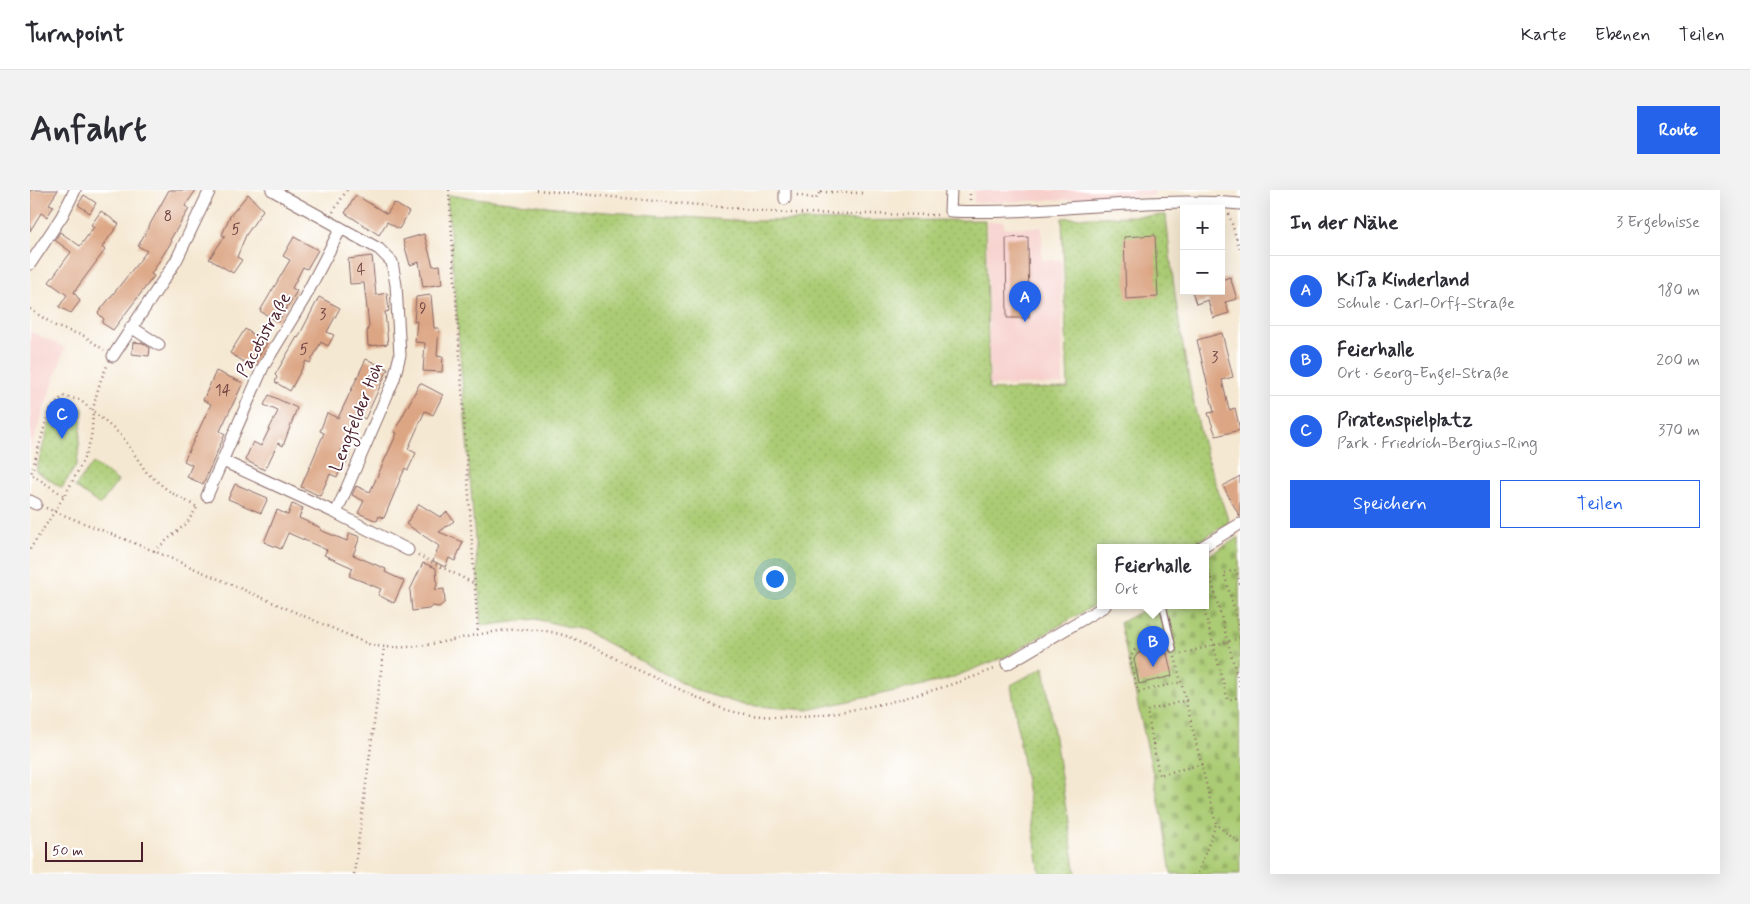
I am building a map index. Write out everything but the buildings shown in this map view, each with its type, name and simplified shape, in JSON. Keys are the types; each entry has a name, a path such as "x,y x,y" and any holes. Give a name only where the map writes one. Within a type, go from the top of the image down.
{"street":[{"path":"30,264 62,216 75,190"},
{"path":"113,356 176,260 210,190"},
{"name":"Lengfelder Höh","path":"272,190 327,222 380,249 392,262 396,285 400,354 394,379 336,513"},
{"path":"951,190 950,211 1064,210 1171,202 1240,204"},
{"name":"Pacotistraße","path":"207,496 263,367 304,299 341,228"},
{"path":"132,327 159,345"},
{"path":"223,461 336,513 408,550"},
{"path":"1207,544 1240,524"},
{"path":"1007,664 1100,609"}],"lane":[{"path":"1163,609 1173,649"}],"path":[{"path":"327,222 346,190"},
{"path":"449,190 478,634"},
{"path":"537,190 785,213 944,215 950,211"},
{"path":"785,194 816,199 821,191 862,193 863,190"},
{"path":"1225,203 1240,250"},
{"path":"30,309 58,327 84,336 113,356 100,380 93,411 90,440 82,463 30,549"},
{"path":"63,495 31,474 49,411 63,396 80,400 122,436 147,473 170,492 197,507"},
{"path":"154,551 187,524 197,507 207,496"},
{"path":"33,502 154,551 371,645 384,648 402,648 478,634 524,629 552,632 593,646 633,668 724,710 772,717 820,715 951,686 1007,664"},
{"path":"408,550 475,584"},
{"path":"1240,584 1236,570 1224,573 1240,630"},
{"path":"1209,574 1240,687"},
{"path":"1204,609 1228,700 1240,696"},
{"path":"1198,873 1216,824 1203,764 1175,656 1240,638"},
{"path":"354,874 384,648"},
{"path":"1173,649 1135,650 1130,658 1138,692 1182,682"},
{"path":"1187,700 1148,710 1159,775 1203,764"},
{"path":"1216,824 1240,844"}],"shaded area":[{"path":"974,190 1154,190 1154,196 974,203"},
{"path":"1004,221 1004,228 1042,227 1042,260 1061,260 1063,384 990,386 987,222"},
{"path":"30,331 65,348 30,450"}],"green space":[{"path":"447,195 592,211 745,221 985,220 989,390 1068,388 1062,218 1166,215 1176,299 1190,383 1205,449 1229,522 1195,544 1097,544 1097,604 1007,656 946,680 808,710 744,705 697,691 583,630 535,619 482,626"},
{"path":"67,402 83,409 77,464 62,488 36,471 52,414"},
{"path":"93,463 118,481 100,505 75,487"},
{"path":"1239,537 1240,874 1171,874 1163,820 1120,623 1145,609 1209,609 1209,555"},
{"path":"1044,667 1076,874 1040,874 1011,685"}],"place":[{"name":"KiTa Kinderland","path":"1025,322"},
{"name":"Piratenspielplatz","path":"62,439"},
{"name":"Feierhalle","path":"1153,667"}]}
